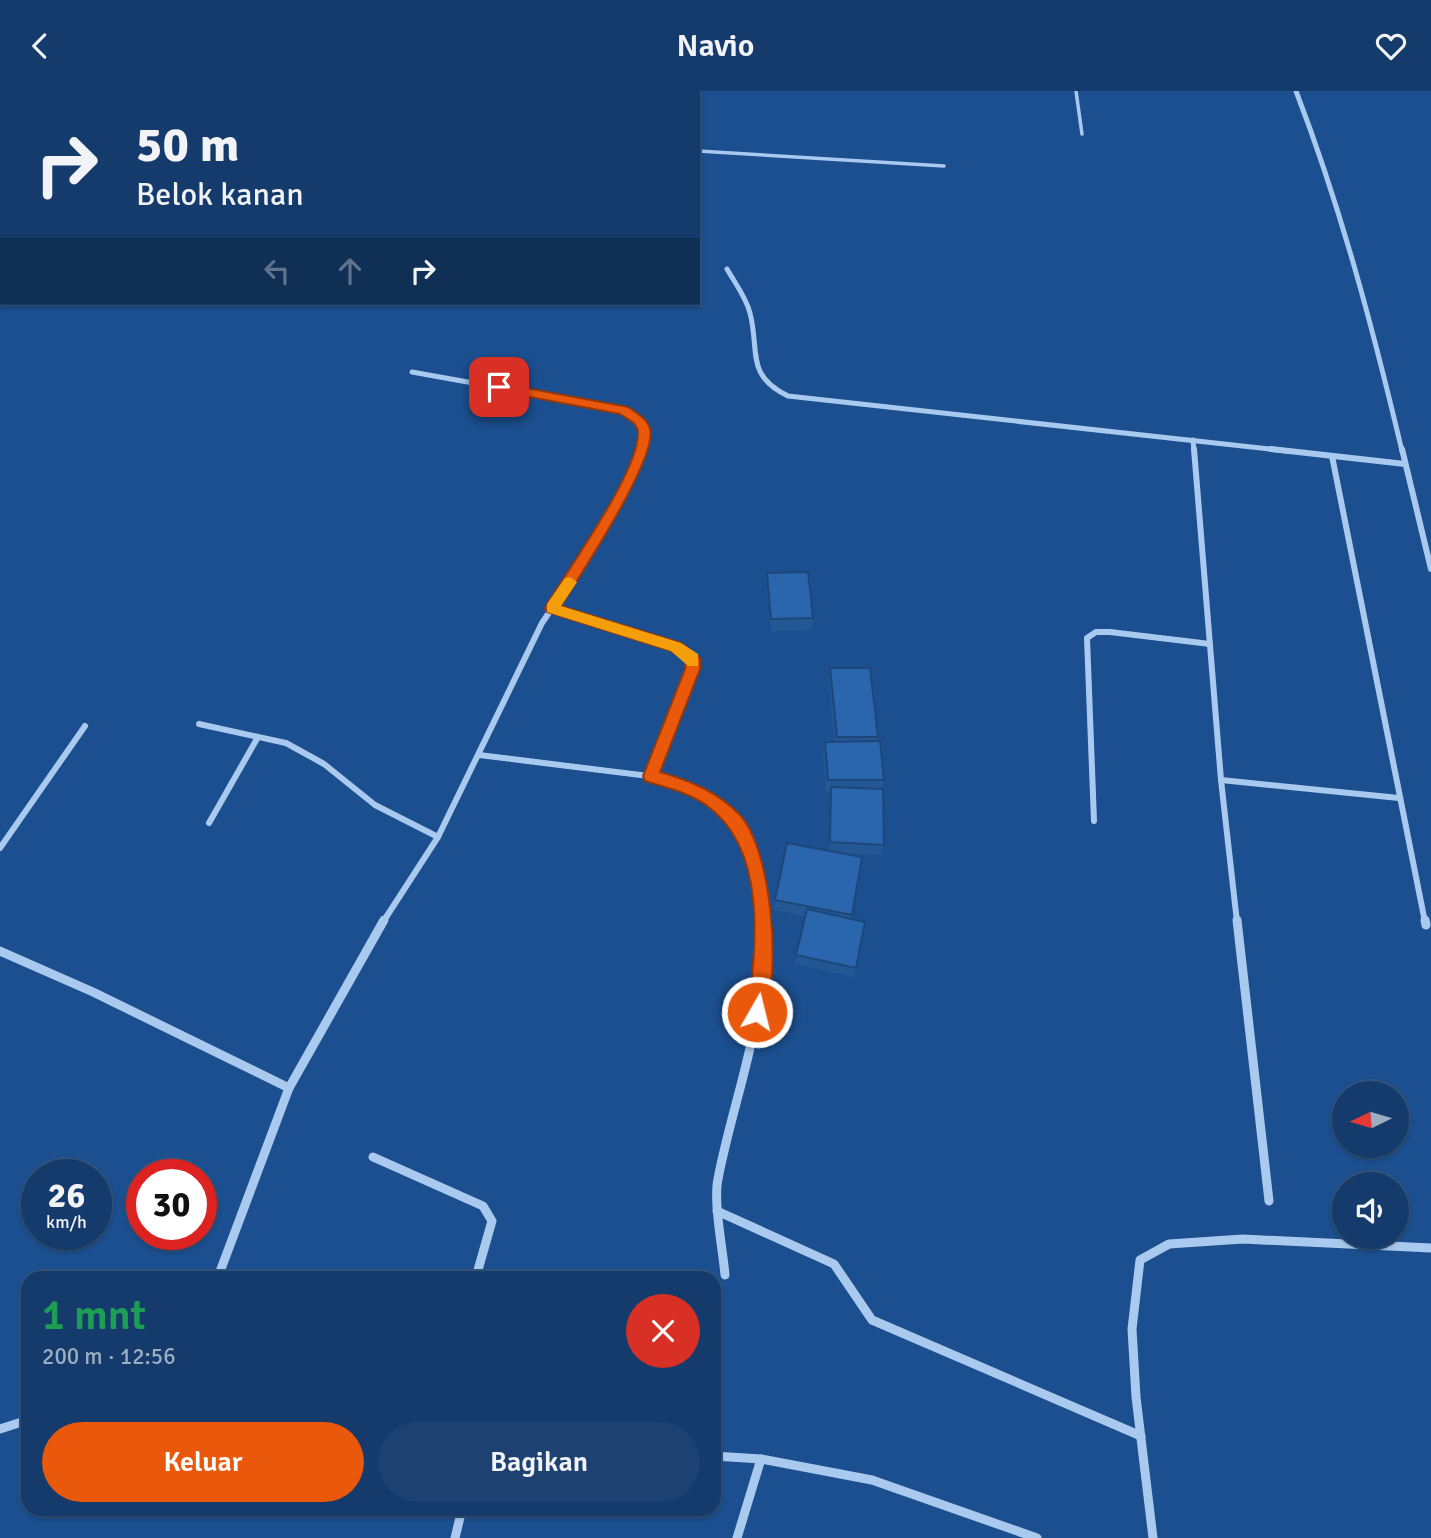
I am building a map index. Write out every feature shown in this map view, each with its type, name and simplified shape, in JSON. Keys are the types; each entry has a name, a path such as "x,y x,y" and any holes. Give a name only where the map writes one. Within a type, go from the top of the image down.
{"street":[{"path":"1296,91 1321,156 1368,310 1431,569"},
{"path":"727,269 749,309 754,328 756,370 771,390 789,396 1405,464"},
{"path":"220,1271 289,1088 381,925 438,837 526,652 601,531 642,450 644,429 638,419 623,410 412,372"},
{"path":"1193,440 1221,780 1269,1201"},
{"path":"1332,456 1426,925"},
{"path":"552,608 676,647 693,658 693,669 651,776"},
{"path":"1094,821 1087,638 1096,632 1110,632 1210,644"},
{"path":"199,724 286,743 311,756 375,805 438,837"},
{"path":"0,848 85,726"},
{"path":"209,823 258,737"},
{"path":"479,755 651,776 687,786 712,801 736,822 753,853 759,880 765,940 754,1032 717,1182 717,1211 724,1247 725,1275"},
{"path":"1221,780 1399,798"},
{"path":"0,951 105,997 289,1088"},
{"path":"373,1157 483,1206 490,1213 492,1221 478,1271"},
{"path":"717,1211 834,1263 872,1320 1141,1436"},
{"path":"1153,1538 1132,1329 1140,1260 1169,1244 1243,1240 1431,1248"},
{"path":"0,1429 21,1422"},
{"path":"721,1456 761,1459 873,1480 1037,1538"},
{"path":"737,1538 761,1459"},
{"path":"455,1538 460,1516"}],"lane":[{"path":"24,91 44,91"},
{"path":"1076,91 1082,134"},
{"path":"700,151 944,166"}],"building":[{"path":"808,572 813,618 771,619 767,573"},
{"path":"830,668 870,668 878,737 837,737"},
{"path":"880,741 884,780 828,780 825,742"},
{"path":"831,787 883,789 884,845 830,842"},
{"path":"787,843 862,857 852,915 775,900"},
{"path":"807,909 865,922 856,968 796,955"}],"slow traffic":[{"path":"570,582 552,608 676,647 693,658 693,662"}],"route":[{"path":"499,387 623,410 638,419 644,429 642,450 601,531 552,608 676,647 693,658 693,669 651,776 687,786 712,801 736,822 753,853 759,880 765,940 757,1012"}]}
